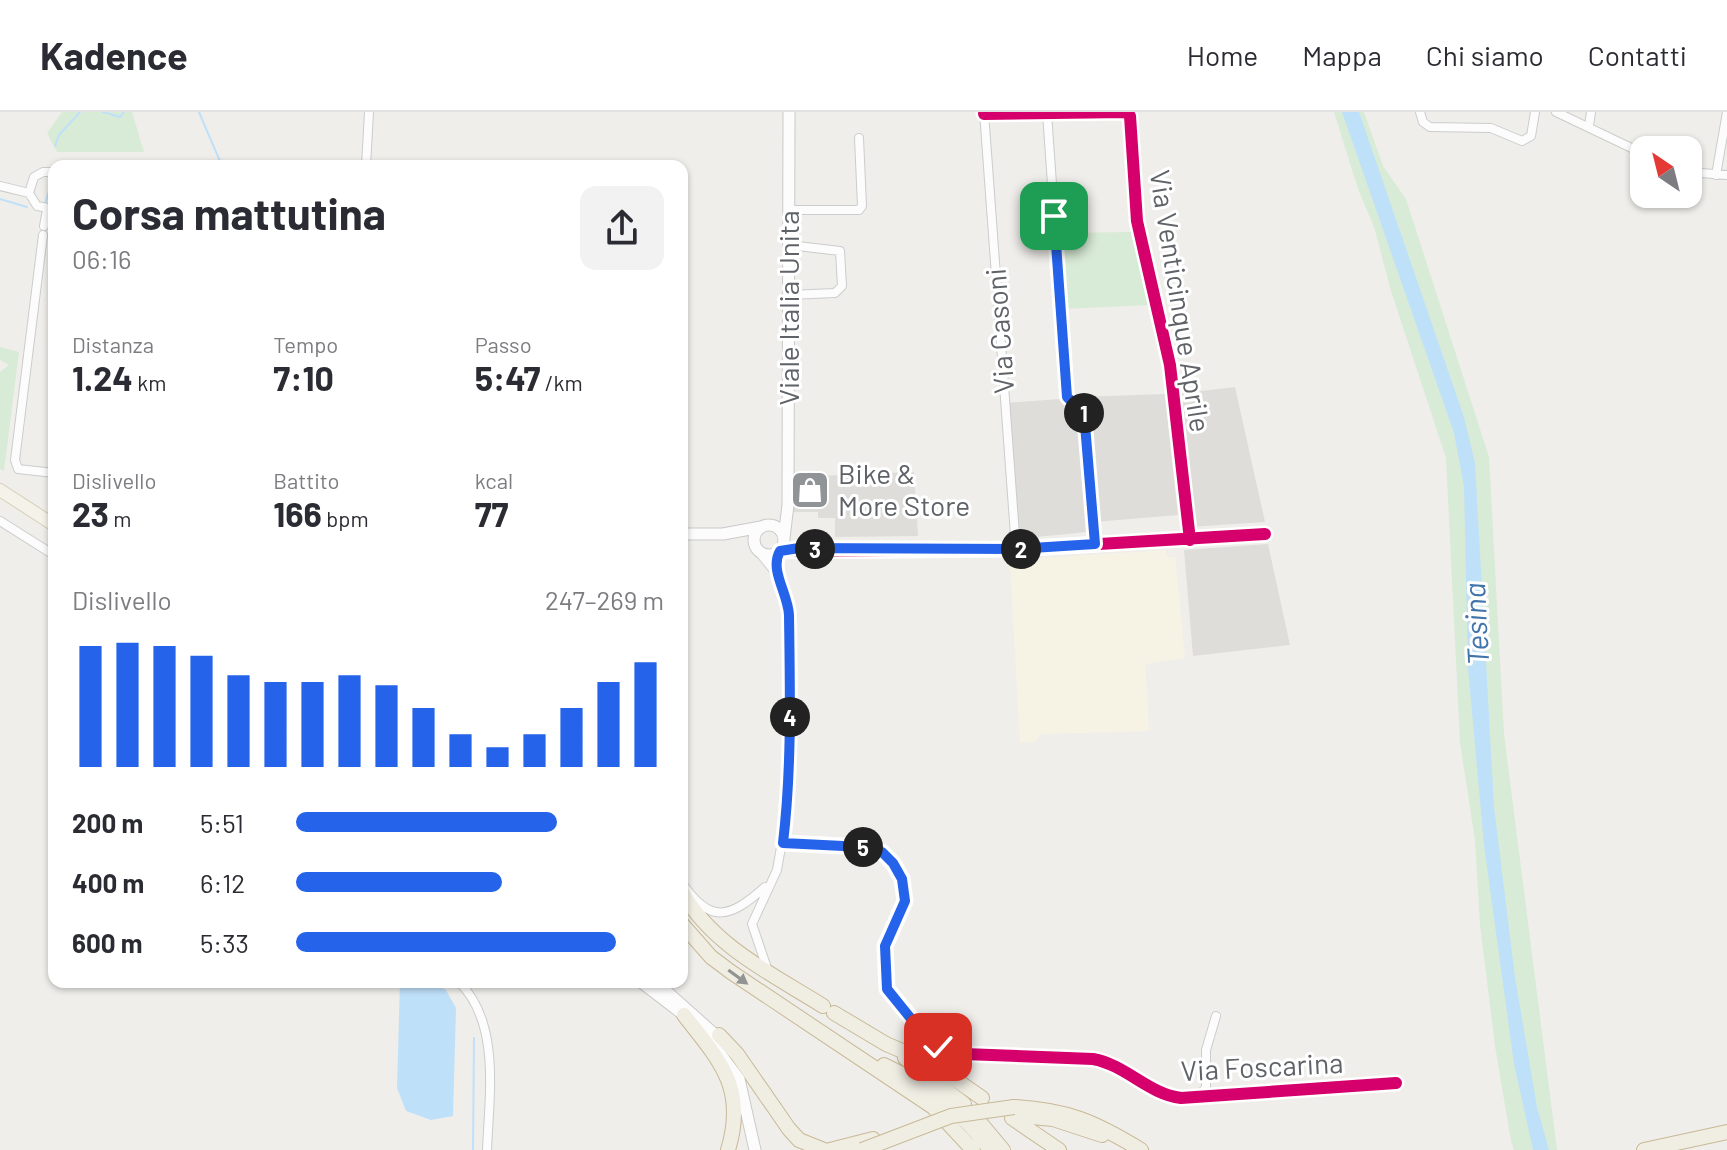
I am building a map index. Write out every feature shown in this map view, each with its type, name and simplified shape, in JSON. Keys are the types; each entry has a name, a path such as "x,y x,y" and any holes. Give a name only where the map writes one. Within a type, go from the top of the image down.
{"highway":[{"path":"688,900 716,936 768,972 886,1044 961,1101 1003,1150"},
{"path":"688,931 711,957 794,1017 933,1107 973,1150"},
{"path":"684,1015 712,1047 728,1078 734,1119 728,1150"},
{"path":"719,1035 737,1054 799,1140 827,1150 858,1145 905,1127 927,1124"},
{"path":"886,1044 933,1064 982,1098"},
{"path":"840,1045 915,1079 955,1109 990,1150"},
{"path":"889,1150 963,1122 1054,1109 1082,1117 1141,1150"},
{"path":"862,1150 963,1113 1014,1113 1077,1127 1131,1150"},
{"path":"1014,1113 1059,1150"},
{"path":"1644,1150 1727,1132"}],"main road":[{"path":"0,490 48,521"}],"street":[{"path":"366,160 369,112"},
{"name":"Viale Italia Unita","path":"782,546 788,505 789,112"},
{"name":"Via Venticinque Aprile","path":"1047,113 1126,112 1130,116 1137,221 1170,365 1190,540"},
{"path":"1420,112 1423,122 1430,127 1491,128 1522,141 1531,136 1535,112"},
{"path":"1556,112 1630,147"},
{"path":"1589,126 1591,112"},
{"path":"1716,175 1727,112"},
{"path":"984,113 1047,113 1067,397 1084,413 1095,544"},
{"name":"Via Casoni","path":"984,113 1016,549"},
{"path":"789,210 859,210 862,206 859,138"},
{"path":"48,172 34,177 29,193 33,203 48,208"},
{"path":"1702,174 1727,175"},
{"path":"0,186 29,193"},
{"path":"48,216 15,460 18,469 48,472"},
{"path":"789,245 840,251 842,286 835,293 789,295"},
{"path":"768,972 752,924 783,843 789,786 789,604 779,577 757,550 754,538 788,505"},
{"path":"0,521 48,551"},
{"path":"688,534 723,534 765,525 777,527 782,546 779,577"},
{"path":"723,534 767,555 782,546 1016,549 1265,534"},
{"name":"Via Foscarina","path":"783,843 863,847 882,852 893,863 902,879 905,901 885,946 887,989 925,1036 938,1047 964,1054 1093,1059 1112,1064 1160,1093 1181,1098 1396,1083"},
{"path":"688,892 696,903 716,913 739,908 769,884"},
{"path":"463,988 479,1010 487,1044 487,1150"},
{"path":"649,988 684,1015 722,1052 739,1079 749,1108 755,1150"},
{"path":"663,988 719,1035 750,1091 763,1150"},
{"path":"1200,1096 1206,1087 1206,1050 1216,1016"}],"shaded area":[{"path":"1235,387 1265,522 1190,527 1176,394"},
{"path":"1165,394 1178,515 1094,522 1085,408 1075,400 1079,397"},
{"path":"1060,399 1078,413 1087,532 1016,539 1005,403"},
{"path":"914,472 918,536 835,537 835,518 818,518 818,512 793,512 793,477"},
{"path":"1268,544 1290,645 1193,656 1184,550"},
{"path":"1166,550 1167,557 1175,557 1185,658 1145,664 1149,731 1041,734 1035,742 1020,743 1010,560"}],"green space":[{"path":"62,112 132,112 144,152 57,152 47,133"},
{"path":"1334,112 1364,112 1383,166 1406,199 1489,457 1504,734 1557,1150 1514,1150 1511,1141 1495,1046 1480,925 1475,840 1460,743 1446,458 1391,291 1374,227 1358,189"},
{"path":"1132,232 1150,305 1062,309 1057,233"},
{"path":"0,347 19,352 4,471 0,469 0,372 9,365 0,360"}],"water":[{"name":"Tesina","path":"1342,112 1359,112 1464,417 1475,463 1494,807 1515,977 1537,1107 1549,1150 1533,1150 1514,1064 1484,845 1468,668 1464,487 1454,433"},
{"path":"400,988 442,988 456,1008 453,1116 431,1120 406,1111 397,1088"}],"waterway":[{"path":"55,146 59,135 80,112"},
{"path":"103,112 120,117 124,112"},
{"path":"199,112 219,160"},
{"path":"46,201 48,194"},
{"path":"0,199 27,207"},
{"path":"473,1150 474,1038"}],"cycle path":[{"path":"984,114 1126,112 1130,116 1137,221 1170,365 1190,540"},
{"path":"780,551 1016,549 1265,534"},
{"path":"783,843 863,847 882,852 893,863 902,879 905,901 885,946 887,989 932,1043 964,1054 1093,1059 1116,1067 1158,1091 1181,1098 1396,1083"}],"place":[{"name":"Bike & More Store","path":"810,490"}],"route":[{"path":"938,1047 925,1036 887,989 885,946 905,901 902,879 893,863 882,852 863,847 783,843 789,786 789,604 776,570 776,561 778,552 799,548 1016,549 1095,544 1084,413 1067,397 1054,216"}]}
